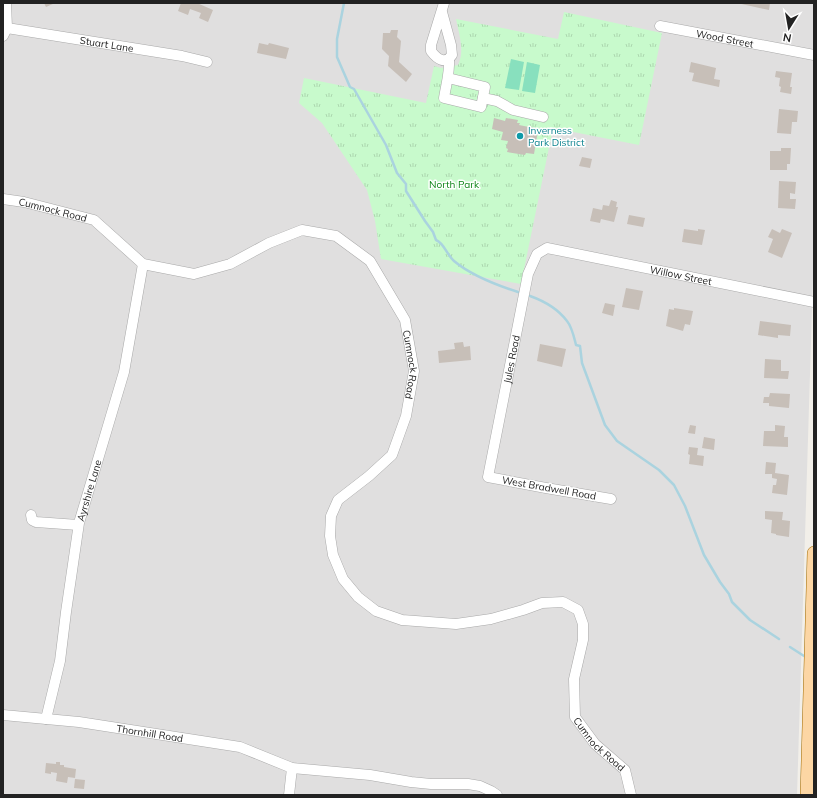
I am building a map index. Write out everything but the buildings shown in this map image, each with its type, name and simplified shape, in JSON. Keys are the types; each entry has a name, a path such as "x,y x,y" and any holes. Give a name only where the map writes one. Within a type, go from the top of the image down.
{"main road":[{"path":"807,795 814,553"}],"street":[{"path":"5,4 5,32"},
{"path":"443,7 431,51 439,59 445,61 449,59"},
{"path":"443,7 452,55 449,59 450,67 444,98 481,107 485,88 448,78"},
{"name":"Wood Street","path":"660,26 814,55"},
{"name":"Stuart Lane","path":"5,32 174,55 207,62"},
{"path":"483,98 497,101 513,110 543,117"},
{"name":"Cumnock Road","path":"3,199 24,202 94,220 143,264 194,274 230,264 269,243 302,230 336,236 370,261 405,320 414,371 406,416 392,455 369,476 338,500 331,516 330,536 333,556 343,579 358,596 376,611 402,620 456,624 491,619 542,604 563,602 578,610 583,624 583,640 574,679 575,717 595,744 626,770 631,795"},
{"name":"Willow Street","path":"547,248 814,302"},
{"name":"Jules Road","path":"488,477 528,274 537,254 547,248"},
{"name":"Ayrshire Lane","path":"46,719 60,661 78,525 124,372 143,264"},
{"name":"West Bradwell Road","path":"488,477 610,499"},
{"path":"31,515 32,520 36,522 78,525"},
{"name":"Thornhill Road","path":"3,715 79,722 240,747 292,768"},
{"path":"289,795 292,768 370,775 425,784 468,784 480,786 497,795"}],"shaded area":[{"path":"3,3 814,3 814,244 797,795 3,795"}],"green space":[{"name":"North Park","path":"564,12 662,33 639,145 553,128 521,284 381,259 375,221 367,190 322,123 299,103 304,78 426,103 434,66 441,68 458,65 460,60 461,42 456,19 558,39"},
{"path":"511,59 524,62 519,90 505,88"},
{"path":"527,62 540,65 535,93 522,91"}],"waterway":[{"path":"344,3 337,39 337,57 350,87 354,89 386,145 397,173 406,184 406,191 433,232 436,240 454,261 484,280 518,292"},
{"path":"530,296 555,309 569,323 576,345 580,346 582,363 605,425 617,441 659,470 674,485 685,506 704,555 729,594 732,602 750,620 779,639"},
{"path":"790,647 804,656"}],"place":[{"name":"Inverness Park District","path":"520,136"}]}
